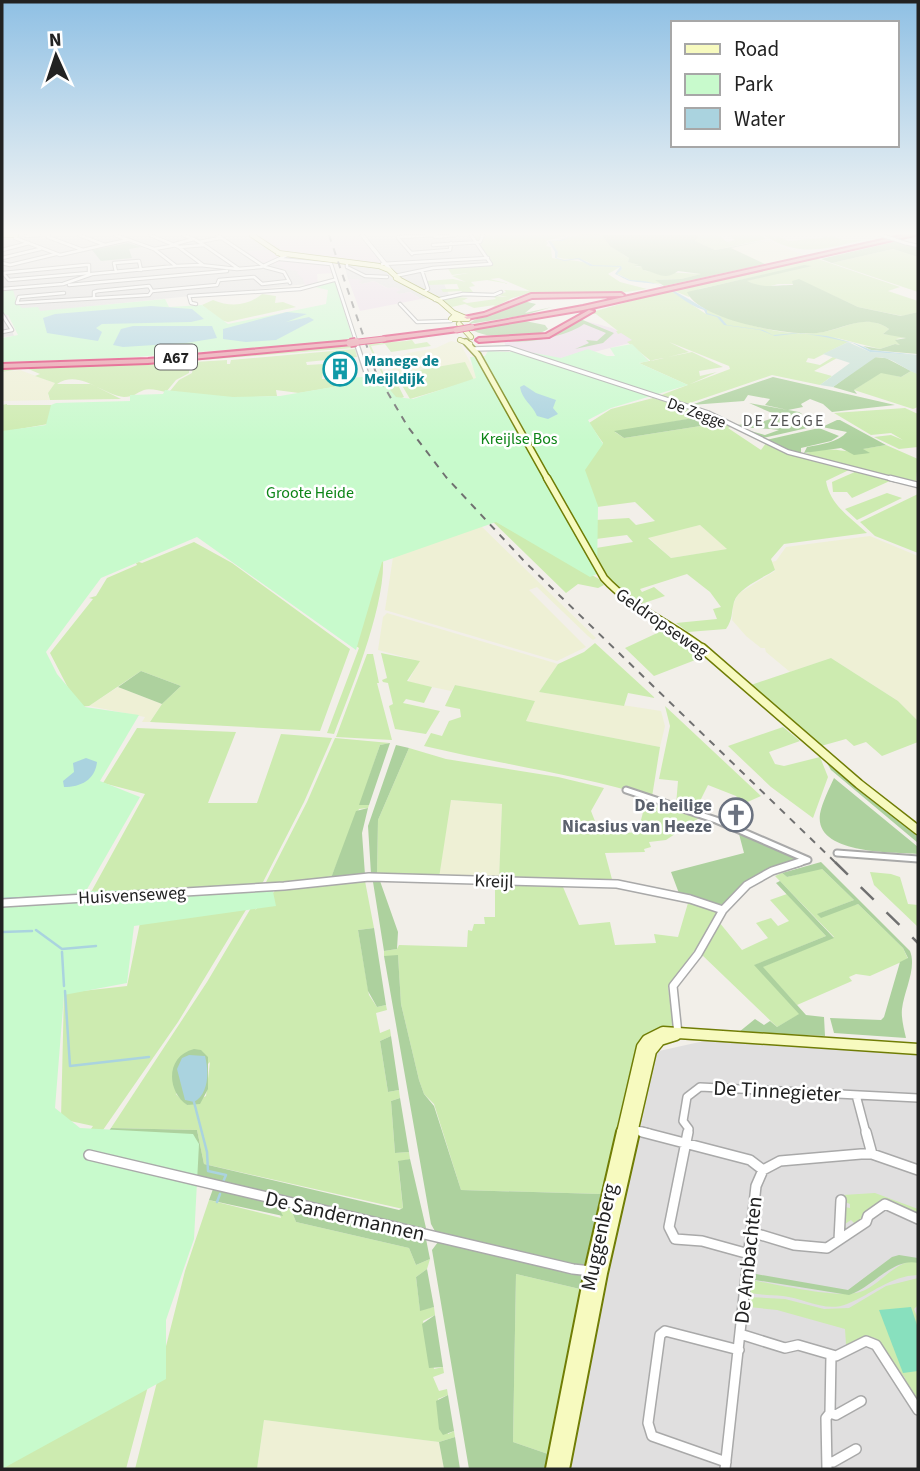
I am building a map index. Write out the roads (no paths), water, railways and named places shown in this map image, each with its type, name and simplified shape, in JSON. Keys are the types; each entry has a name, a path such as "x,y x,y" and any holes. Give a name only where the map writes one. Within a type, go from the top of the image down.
{"highway":[{"name":"A67","path":"465,329 478,316 510,304"},
{"name":"A67","path":"465,329 514,304"},
{"name":"A67","path":"524,317 552,310 557,304"},
{"name":"A67","path":"2,365 172,357 349,342 465,329 590,304"},
{"name":"A67","path":"465,329 598,304"},
{"name":"A67","path":"465,329 529,338 551,335 583,314 616,304"},
{"name":"A67","path":"465,329 542,335 555,330 549,323 527,320 489,324"}],"main road":[{"path":"440,304 465,329"},
{"name":"Geldropseweg","path":"465,329 606,581 623,596 690,638 789,725 918,830"},
{"path":"678,1034 918,1047"},
{"name":"Muggenberg","path":"552,1469 627,1128 651,1051 660,1040 678,1034"},
{"name":"Muggenberg","path":"563,1469 596,1272"}],"street":[{"path":"65,304 65,308"},
{"path":"345,304 366,372"},
{"name":"De Zegge","path":"400,304 415,320 465,329 507,348 711,414 788,453 918,485"},
{"path":"2,314 12,330 2,332"},
{"path":"2,323 8,322"},
{"path":"626,790 716,820 808,860 772,871 756,880 723,910 698,954 673,986 678,1034"},
{"path":"837,853 918,859"},
{"name":"Kreijl","path":"262,887 369,877 617,884 690,899 723,910"},
{"name":"Huisvenseweg","path":"2,902 262,887"},
{"name":"De Tinnegieter","path":"687,1143 689,1129 683,1121 687,1097 700,1087 918,1098"},
{"path":"856,1095 872,1154"},
{"path":"627,1128 750,1160 764,1170 780,1161 872,1154 918,1170"},
{"path":"687,1143 669,1227 675,1239 702,1241 749,1254"},
{"name":"De Sandermannen","path":"89,1155 573,1269 596,1272"},
{"name":"De Ambachten","path":"726,1466 756,1186 764,1170"},
{"path":"839,1240 841,1200"},
{"path":"751,1232 794,1245 827,1248 866,1222 868,1216 885,1205 918,1219"},
{"path":"726,1466 652,1436 648,1423 660,1335 665,1331 739,1350"},
{"path":"740,1335 785,1348 798,1345 836,1356 866,1341 876,1345 918,1410"},
{"path":"831,1355 830,1413 826,1418 827,1465 856,1449"},
{"path":"830,1413 836,1415 861,1401"}],"water":[{"path":"690,304 697,304 707,310 707,313 720,317 727,325 763,330 773,335 798,333 775,336 760,330 724,325 717,317 706,314 704,310"},
{"path":"151,306 192,309 204,319 191,322 102,324 96,328 102,332 98,341 47,333 43,318 55,314"},
{"path":"287,312 307,314 286,322 309,317 314,320 276,340 246,342 223,339 223,329"},
{"path":"133,326 212,326 217,338 186,343 123,347 113,345 121,329"},
{"path":"806,334 827,336 854,343 871,350 918,355 870,352 853,343"},
{"path":"524,385 536,393 556,400 553,408 558,414 548,419 537,416 521,391 520,387"},
{"path":"86,758 97,762 90,778 76,786 64,787 63,781 74,772 73,763"},
{"path":"189,1055 205,1056 207,1068 207,1082 203,1094 194,1102 185,1100 177,1069 182,1058"}],"waterway":[{"path":"2,899 28,898"},
{"path":"36,930 62,949 96,946"},
{"path":"2,932 32,931"},
{"path":"62,952 64,986"},
{"path":"65,991 70,1066 149,1057"},
{"path":"194,1102 207,1152 208,1171 226,1175 223,1182"},
{"path":"217,1202 220,1194"}],"railway":[{"path":"352,304 376,373 408,427 446,477 525,562 837,864"},
{"path":"835,862 918,943"}],"place":[{"name":"Manege de Meijldijk","path":"340,369"},
{"name":"De heilige Nicasius van Heeze","path":"736,815"}],"district":[{"name":"DE ZEGGE","path":"784,420"}],"park label":[{"name":"Kreijlse Bos","path":"519,438"},
{"name":"Groote Heide","path":"310,492"}]}
